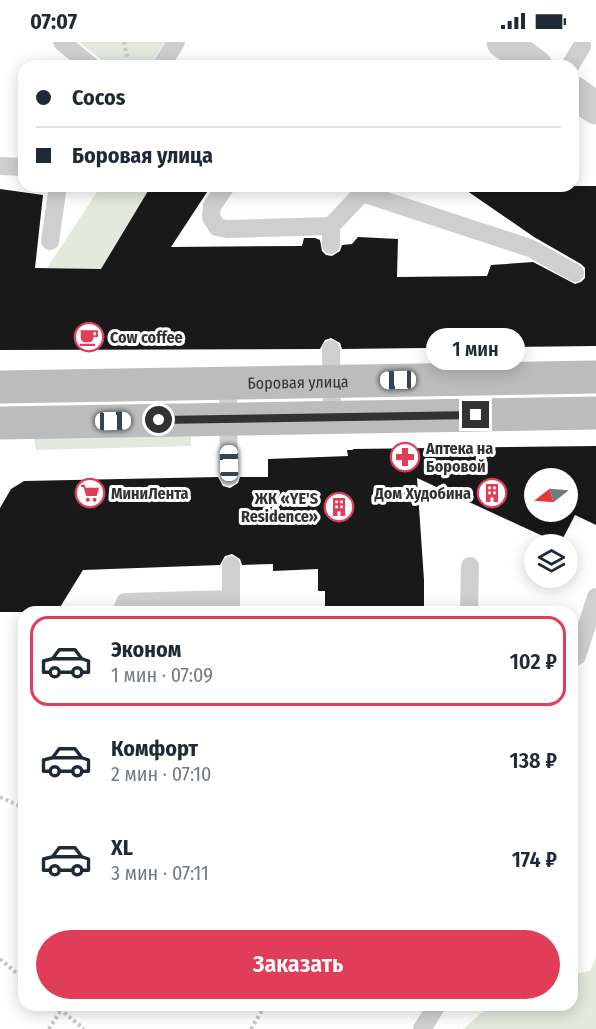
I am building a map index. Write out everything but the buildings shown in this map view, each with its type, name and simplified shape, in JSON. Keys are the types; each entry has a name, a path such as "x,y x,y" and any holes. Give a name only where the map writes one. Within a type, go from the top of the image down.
{"street":[{"path":"503,42 528,60"},
{"path":"579,96 596,108"},
{"name":"Боровая улица","path":"0,387 596,377"},
{"path":"0,423 596,413"}],"lane":[{"path":"62,42 84,60"},
{"path":"165,60 176,42"},
{"path":"574,60 582,46"},
{"path":"0,166 18,167"},
{"path":"50,241 57,192"},
{"path":"222,192 213,206 211,217 217,227 227,229 331,226"},
{"path":"331,245 331,226 361,192"},
{"path":"369,192 530,248 575,273"},
{"path":"331,349 332,417"},
{"path":"228,383 229,477"},
{"path":"123,606 125,602 231,606 231,565"},
{"path":"470,566 470,606"},
{"path":"578,653 596,597"},
{"path":"422,1029 433,1011"}],"path":[{"path":"124,42 128,60"},
{"path":"0,797 18,805"},
{"path":"0,959 18,974"},
{"path":"49,1029 61,1011"},
{"path":"63,1011 84,1029"},
{"path":"251,1029 262,1011"}],"shaded area":[{"path":"79,42 165,42 153,60 102,60"},
{"path":"97,192 147,192 111,252 110,270 47,268"},
{"path":"191,435 191,446 36,450 34,438"},
{"path":"596,957 596,1029 463,1029 484,1011 578,1011 578,973 590,971"}],"place":[{"name":"Cow coffee","path":"89,337"},
{"name":"Аптека на Боровой","path":"405,457"},
{"name":"МиниЛента","path":"90,493"},
{"name":"Дом Худобина","path":"492,493"},
{"name":"ЖК «YE'S Residence»","path":"339,507"}],"route":[{"path":"159,420 476,415"}]}
